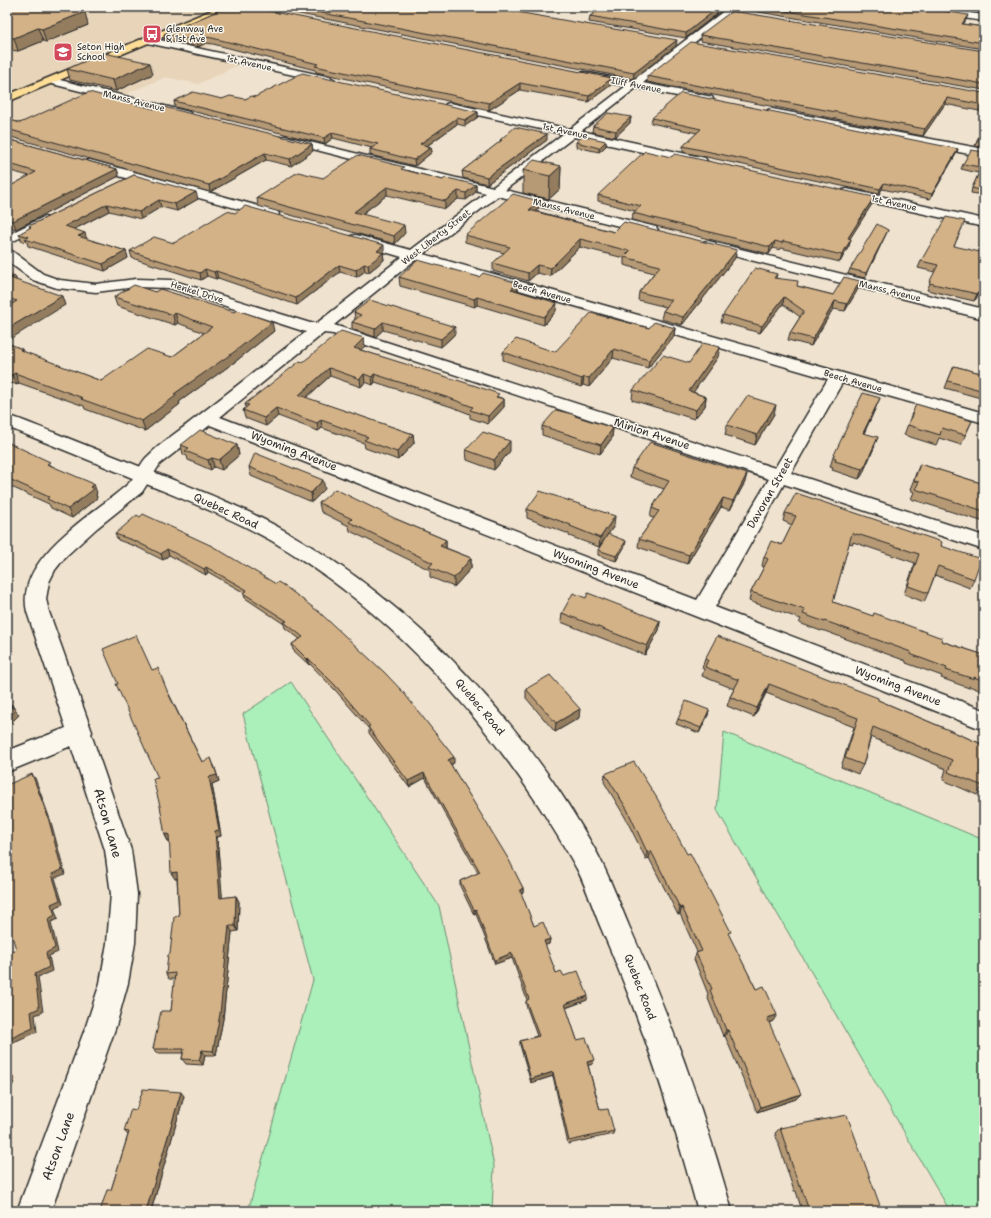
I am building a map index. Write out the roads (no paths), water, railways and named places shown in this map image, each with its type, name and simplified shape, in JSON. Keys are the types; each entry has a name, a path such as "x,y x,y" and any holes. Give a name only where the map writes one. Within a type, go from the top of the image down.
{"main road":[{"path":"7,99 227,7"}],"street":[{"path":"909,7 984,18"},
{"path":"715,9 736,11"},
{"name":"West Liberty Street","path":"144,475 154,460 319,328 687,43 736,11"},
{"name":"1st Avenue","path":"146,40 337,82"},
{"path":"672,40 703,46"},
{"name":"Iliff Avenue","path":"572,72 719,101"},
{"name":"Manss Avenue","path":"52,80 194,116"},
{"name":"1st Avenue","path":"438,104 711,163"},
{"path":"758,109 984,153"},
{"name":"Manss Avenue","path":"270,136 663,234"},
{"path":"80,161 284,218"},
{"path":"120,183 134,176"},
{"name":"1st Avenue","path":"836,191 984,223"},
{"path":"7,240 56,215"},
{"name":"Beech Avenue","path":"345,235 984,418"},
{"name":"Manss Avenue","path":"694,241 984,314"},
{"name":"Henkel Drive","path":"7,254 38,277 57,284 96,288 136,283 171,284 309,328 319,328"},
{"name":"Minion Avenue","path":"319,328 335,330 984,543"},
{"name":"Davoran Street","path":"702,610 838,376"},
{"name":"Wyoming Avenue","path":"208,418 984,720"},
{"name":"Quebec Road","path":"7,422 144,475 234,513 280,537 325,565 375,602 418,640 466,690 502,732 548,798 588,864 629,957 670,1066 715,1211"},
{"name":"Atson Lane","path":"34,1211 101,1026 114,983 121,943 124,894 118,850 80,732 43,625 37,612 36,599 38,585 44,570 53,557 137,486 144,475"},
{"path":"7,762 80,732"}],"place":[{"name":"Glenway Ave & 1st Ave","path":"152,34"},
{"name":"Seton High School","path":"63,52"}]}
